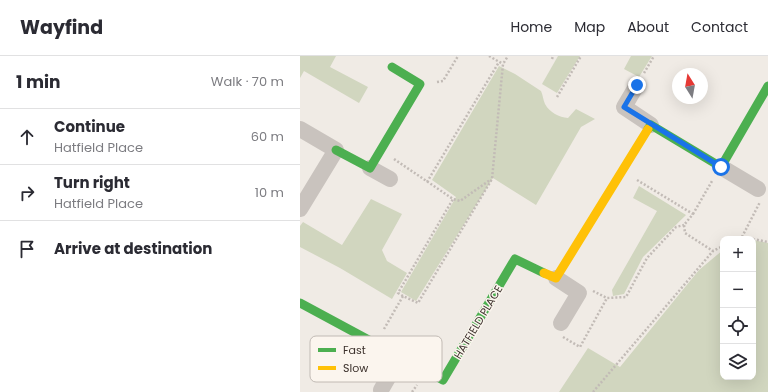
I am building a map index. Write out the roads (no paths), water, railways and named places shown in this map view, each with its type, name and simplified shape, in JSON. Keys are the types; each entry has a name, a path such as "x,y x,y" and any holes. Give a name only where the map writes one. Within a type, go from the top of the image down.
{"street":[{"path":"370,168 420,84 392,67"},
{"path":"637,85 624,107 758,189"},
{"path":"721,167 768,86"},
{"path":"556,278 651,124"},
{"path":"300,129 390,179"},
{"path":"300,209 336,150"},
{"name":"HATFIELD PLACE","path":"442,380 515,259 556,278 579,293 561,323"},
{"name":"HATFIELD PLACE","path":"300,303 361,336"},
{"path":"380,390 385,382"}]}
